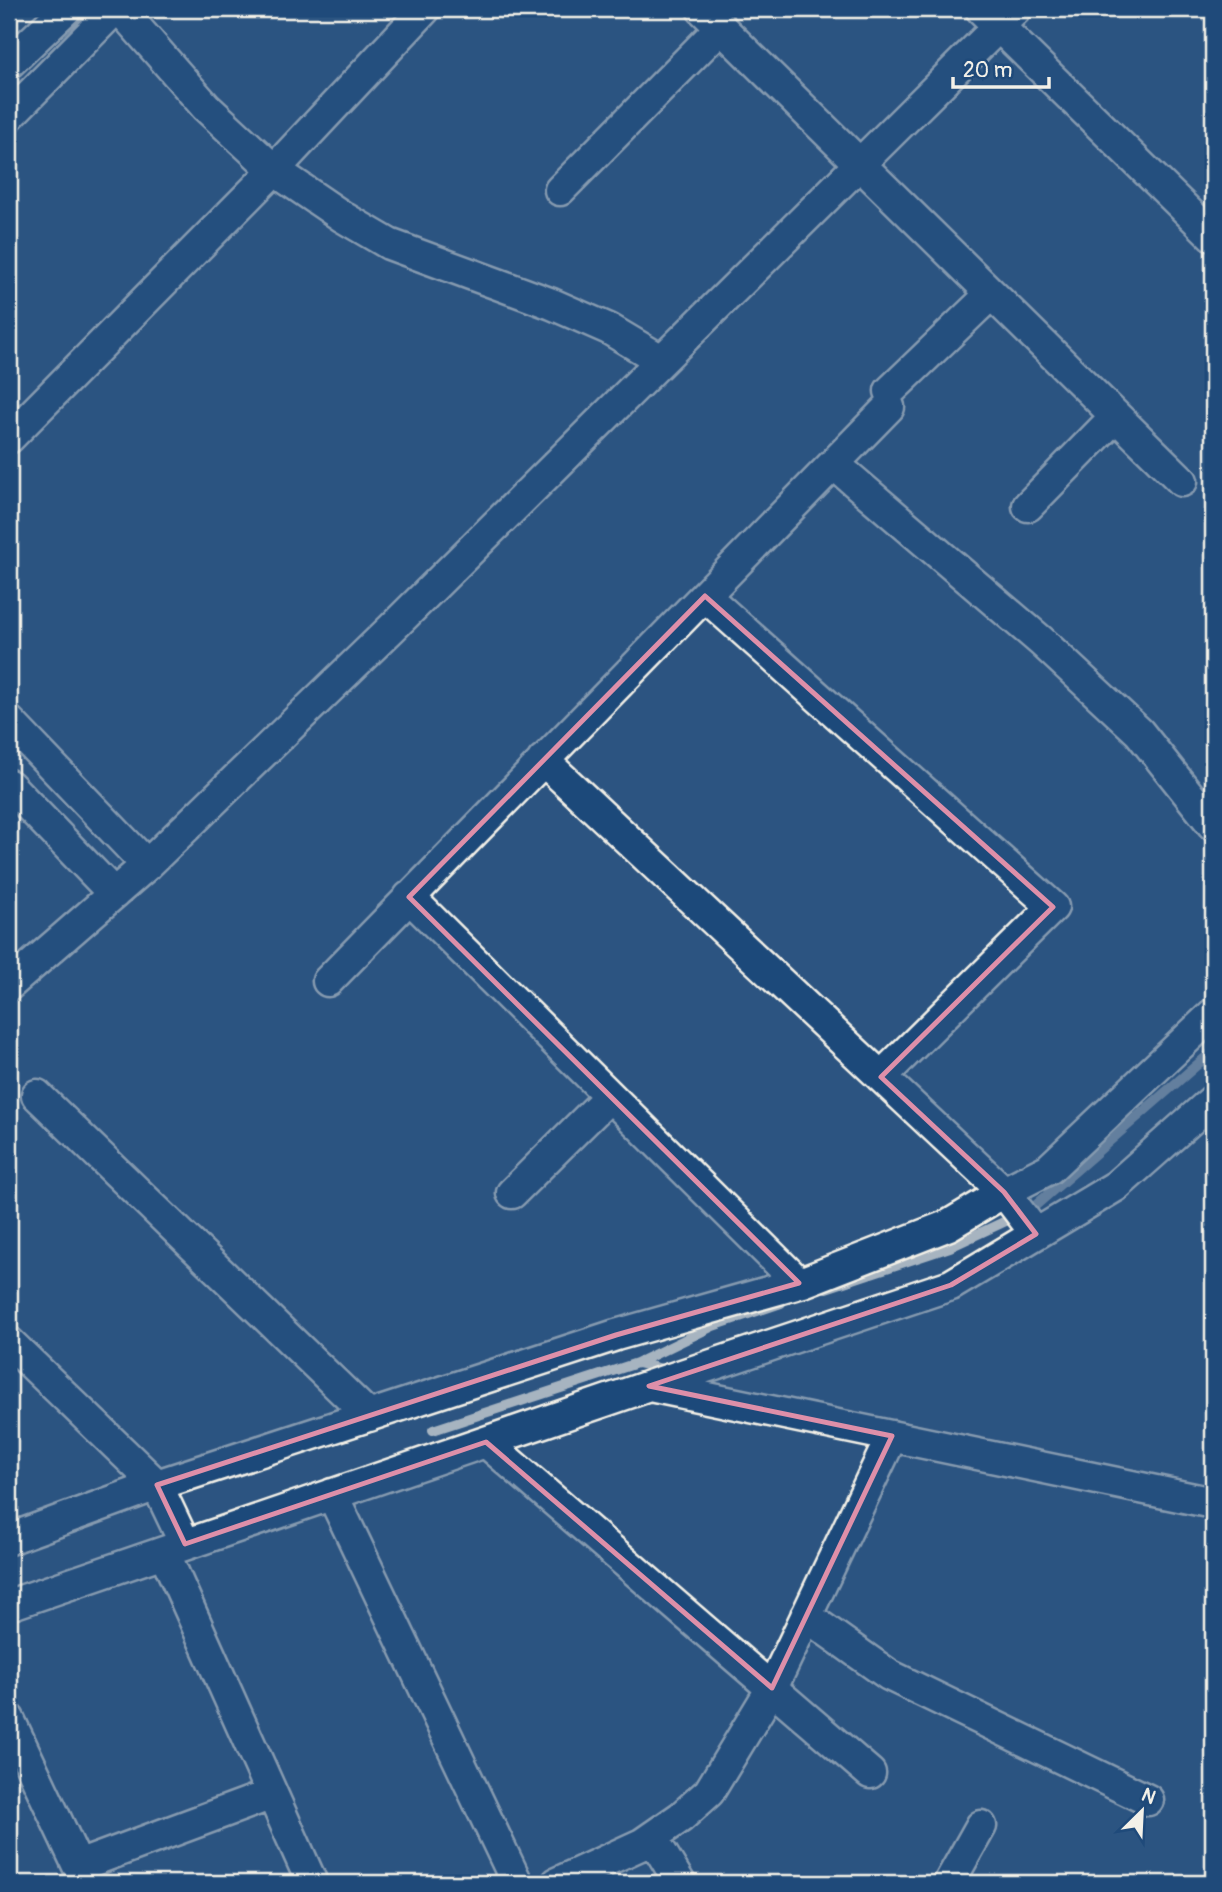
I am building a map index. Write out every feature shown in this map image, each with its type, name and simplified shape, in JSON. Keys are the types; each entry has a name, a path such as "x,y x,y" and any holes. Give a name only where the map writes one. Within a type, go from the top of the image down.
{"street":[{"path":"9,64 66,9"},
{"path":"9,438 274,170 425,9"},
{"path":"9,116 108,12 274,170 343,217 389,244 552,304 609,329 661,360"},
{"path":"9,985 147,865 392,628 859,164 999,15 1213,236"},
{"path":"559,190 712,18 1182,481"},
{"path":"328,981 834,464 890,399 991,293"},
{"path":"1028,506 1116,416"},
{"path":"834,464 1041,641 1139,732 1213,825"},
{"path":"705,596 1053,907 881,1077"},
{"path":"9,721 147,865"},
{"path":"543,760 1004,1192 1036,1234"},
{"path":"9,785 114,894"},
{"path":"408,897 799,1283"},
{"path":"9,1539 157,1485 616,1335 799,1283 948,1225 1049,1169 1213,1014"},
{"path":"37,1095 369,1416"},
{"path":"512,1193 610,1096"},
{"path":"9,1605 951,1285 1116,1186 1213,1100"},
{"path":"9,1342 157,1485 174,1548 272,1794 312,1883"},
{"path":"649,1386 1213,1503"},
{"path":"557,1883 653,1838 709,1792 772,1688 892,1436"},
{"path":"486,1442 870,1773"},
{"path":"332,1494 517,1883"},
{"path":"806,1616 889,1675 1148,1800"},
{"path":"9,1719 78,1866 272,1794"},
{"path":"949,1883 981,1826"},
{"path":"653,1838 680,1883"}],"highlighted area":[{"path":"705,596 1053,907 881,1077 1004,1192 1036,1234 951,1285 649,1386 892,1436 772,1688 486,1442 185,1544 157,1485 616,1335 799,1283 409,897"}],"waterway":[{"path":"1036,1205 1213,1051"},
{"path":"826,1288 950,1247 1008,1220"},
{"path":"433,1430 637,1363 713,1326 781,1303"},
{"path":"637,1363 667,1370"}]}
